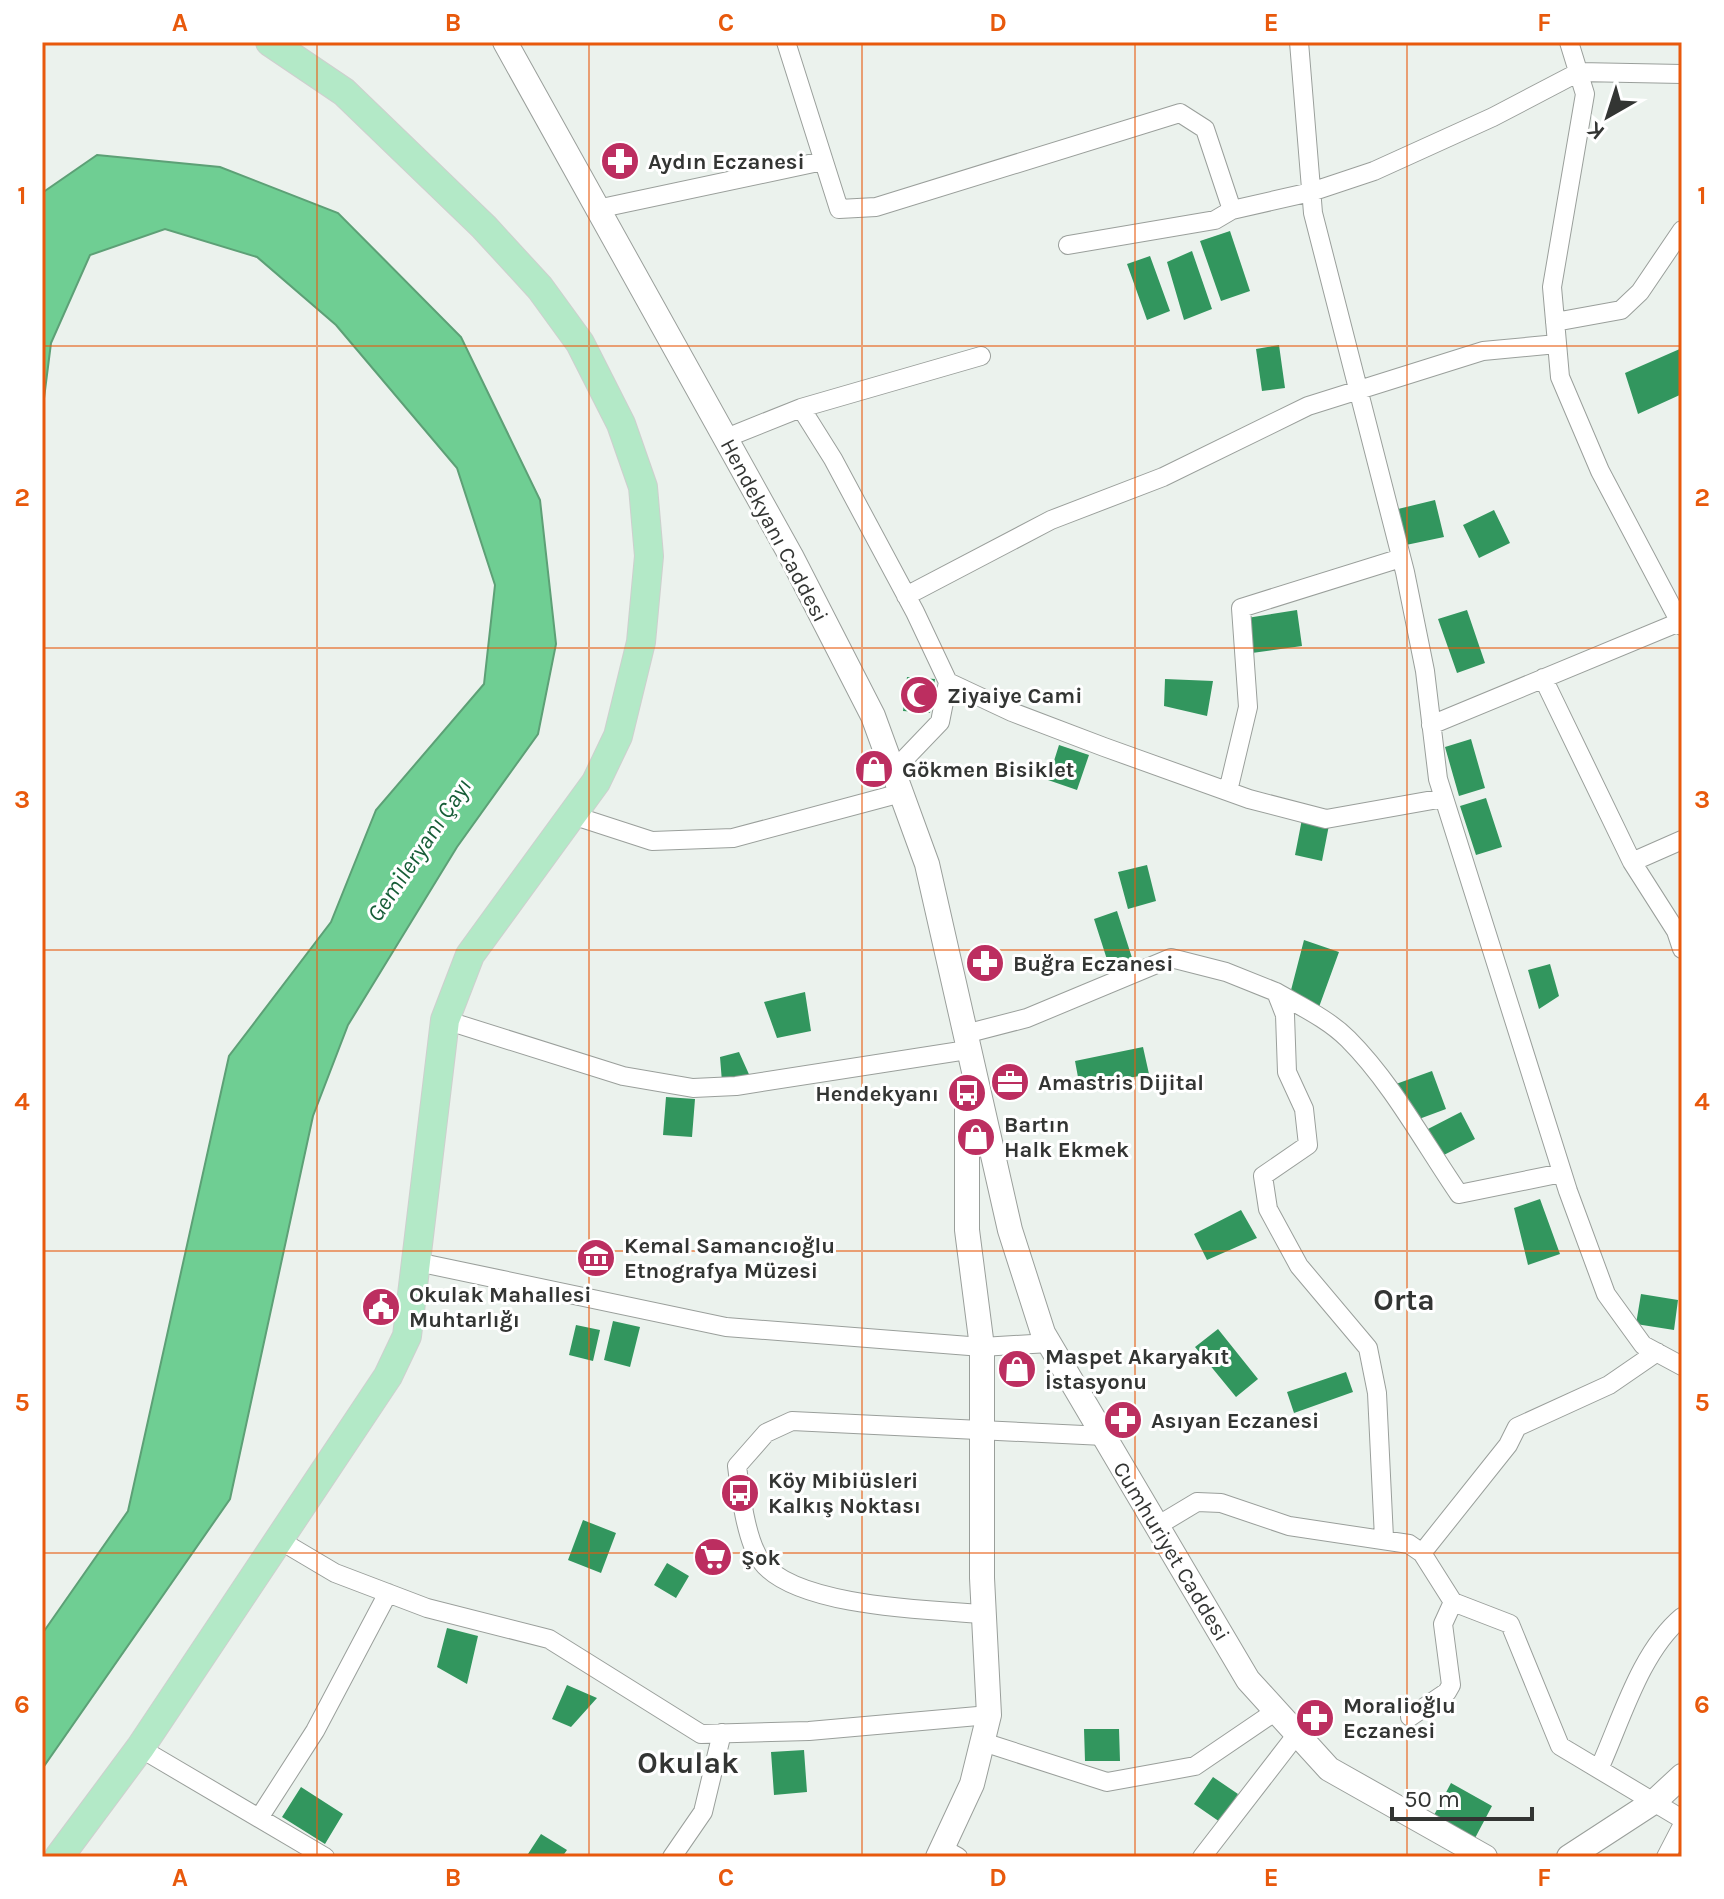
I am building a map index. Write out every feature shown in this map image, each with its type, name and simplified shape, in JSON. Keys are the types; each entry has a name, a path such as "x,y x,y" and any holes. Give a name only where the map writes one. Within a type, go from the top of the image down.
{"main road":[{"path":"59,1857 140,1748 281,1541 388,1376 407,1336 445,1020 470,955 596,782 618,736 641,642 649,556 643,487 621,424 580,343 540,288 484,227 344,92 270,42"},
{"name":"Hendekyanı Caddesi","path":"505,42 726,438 873,716 927,864 966,1042"},
{"path":"946,1854 972,1784 989,1715 984,1614 982,1347 967,1230 966,1042"},
{"name":"Cumhuriyet Caddesi","path":"966,1042 1010,1230 1049,1343 1248,1680 1329,1769 1485,1857"},
{"path":"1569,1857 1655,1801 1682,1776"}],"street":[{"path":"786,42 839,209 876,207 1180,113 1205,129 1232,210"},
{"path":"1299,42 1313,213 1401,558 1425,671 1438,779 1562,1173 1606,1294 1643,1345 1682,1365"},
{"path":"1431,725 1681,623 1600,471 1560,377 1552,287 1585,94 1569,42"},
{"path":"1068,245 1215,220 1232,210 1311,192 1374,171 1480,123 1579,72 1682,74"},
{"path":"597,209 823,161"},
{"path":"1555,322 1621,310 1640,292 1682,230"},
{"path":"906,596 1051,520 1163,477 1308,406 1483,351 1557,344"},
{"path":"726,438 801,408 981,356"},
{"path":"572,815 652,841 733,838 898,782 940,722 948,682 833,459 801,408"},
{"path":"1228,791 1248,707 1241,608 1401,558"},
{"path":"1543,678 1632,862 1676,931 1682,949"},
{"path":"948,682 1012,712 1228,791 1326,819 1444,798"},
{"path":"1632,862 1682,840"},
{"path":"445,1020 623,1076 693,1088 736,1086 966,1042 1171,958 1226,972 1276,992 1327,1022 1348,1039 1381,1080 1459,1194 1562,1173"},
{"path":"1276,992 1285,1015 1287,1072 1304,1109 1308,1145 1263,1176 1268,1209 1299,1266 1368,1348 1377,1393 1384,1538"},
{"path":"417,1262 726,1327 982,1347 1049,1343"},
{"path":"1422,1553 1508,1445 1517,1427 1609,1385 1657,1352"},
{"path":"984,1614 879,1606 797,1588 775,1577 759,1559 741,1499 737,1466 766,1433 792,1421 1104,1436"},
{"path":"1157,1526 1197,1502 1221,1503 1289,1526 1409,1544 1422,1553 1453,1602 1510,1624 1560,1746 1682,1819"},
{"path":"281,1541 335,1573 427,1608 549,1639 701,1734 809,1731 989,1715"},
{"path":"259,1818 315,1731 388,1593"},
{"path":"1410,1717 1447,1692 1451,1685 1443,1624 1453,1602"},
{"path":"1599,1769 1646,1666 1671,1626 1682,1617"},
{"path":"983,1742 1107,1782 1195,1766 1276,1711"},
{"path":"672,1857 703,1812 722,1733"},
{"path":"1202,1857 1297,1734"},
{"path":"140,1748 325,1857"},
{"path":"1666,1857 1682,1826"}],"water":[{"name":"Gemileryanı Çayı","path":"97,155 220,167 338,213 461,337 540,500 556,644 538,734 457,847 348,1025 313,1116 230,1499 42,1769 42,1634 128,1511 229,1056 331,922 376,810 484,684 495,585 457,468 336,325 257,257 165,229 90,255 51,343 42,414 42,193"}],"building":[{"path":"1230,231 1250,291 1221,301 1200,241"},
{"path":"1192,251 1212,309 1184,320 1167,262"},
{"path":"1150,256 1170,311 1147,320 1127,264"},
{"path":"1279,345 1285,388 1262,391 1256,349"},
{"path":"1682,348 1682,394 1638,414 1625,373"},
{"path":"1435,500 1444,537 1406,545 1398,509"},
{"path":"1494,510 1510,543 1479,558 1463,525"},
{"path":"1297,610 1302,646 1252,653 1247,618"},
{"path":"1467,610 1485,663 1457,673 1438,619"},
{"name":"Ziyaiye Cami","path":"907,677 935,679 930,713 903,711"},
{"path":"1165,679 1213,681 1207,716 1164,706"},
{"path":"1471,739 1485,788 1459,796 1445,747"},
{"path":"1059,745 1089,755 1077,790 1048,780"},
{"path":"1486,798 1502,847 1476,855 1460,806"},
{"path":"1302,819 1329,825 1322,861 1295,855"},
{"path":"1147,865 1156,901 1128,909 1118,872"},
{"path":"1117,911 1134,964 1111,972 1094,919"},
{"path":"1304,940 1339,952 1319,1007 1290,994"},
{"path":"1550,964 1559,996 1539,1009 1528,970"},
{"path":"805,992 811,1031 777,1038 764,1002"},
{"path":"1143,1047 1149,1074 1080,1088 1075,1061"},
{"path":"739,1052 752,1081 722,1082 720,1057"},
{"path":"1432,1071 1446,1109 1411,1122 1396,1084"},
{"path":"666,1097 695,1099 692,1137 663,1135"},
{"path":"1461,1112 1475,1139 1440,1157 1426,1130"},
{"path":"1540,1199 1560,1254 1528,1265 1514,1208"},
{"path":"1241,1210 1257,1238 1207,1260 1194,1234"},
{"path":"1641,1294 1678,1300 1674,1330 1636,1324"},
{"path":"613,1321 640,1327 630,1367 604,1360"},
{"path":"576,1325 600,1330 593,1361 569,1355"},
{"path":"1218,1329 1258,1379 1236,1397 1195,1347"},
{"path":"1346,1372 1353,1392 1294,1413 1287,1392"},
{"path":"583,1520 616,1533 601,1573 568,1560"},
{"path":"667,1563 689,1576 676,1598 654,1585"},
{"path":"447,1628 478,1636 467,1684 437,1667"},
{"path":"567,1685 597,1698 571,1727 552,1719"},
{"path":"1084,1729 1119,1729 1120,1761 1085,1761"},
{"path":"804,1750 807,1792 774,1795 771,1752"},
{"path":"1213,1777 1238,1794 1220,1822 1194,1804"},
{"path":"1451,1783 1492,1806 1474,1840 1433,1817"},
{"path":"301,1787 343,1814 325,1844 282,1817"},
{"path":"541,1834 567,1850 562,1857 526,1857"}],"place":[{"name":"Aydın Eczanesi","path":"620,161"},
{"name":"Ziyaiye Cami","path":"919,695"},
{"name":"Gökmen Bisiklet","path":"874,769"},
{"name":"Buğra Eczanesi","path":"985,963"},
{"name":"Amastris Dijital","path":"1010,1082"},
{"name":"Hendekyanı","path":"967,1093"},
{"name":"Bartın Halk Ekmek","path":"976,1137"},
{"name":"Kemal Samancıoğlu Etnografya Müzesi","path":"596,1258"},
{"name":"Okulak Mahallesi Muhtarlığı","path":"381,1307"},
{"name":"Maspet Akaryakıt İstasyonu","path":"1017,1369"},
{"name":"Asıyan Eczanesi","path":"1123,1420"},
{"name":"Köy Mibiüsleri Kalkış Noktası","path":"740,1493"},
{"name":"Şok","path":"713,1557"},
{"name":"Moralioğlu Eczanesi","path":"1315,1718"}],"district":[{"name":"Orta","path":"1404,1300"},
{"name":"Okulak","path":"688,1763"}]}
